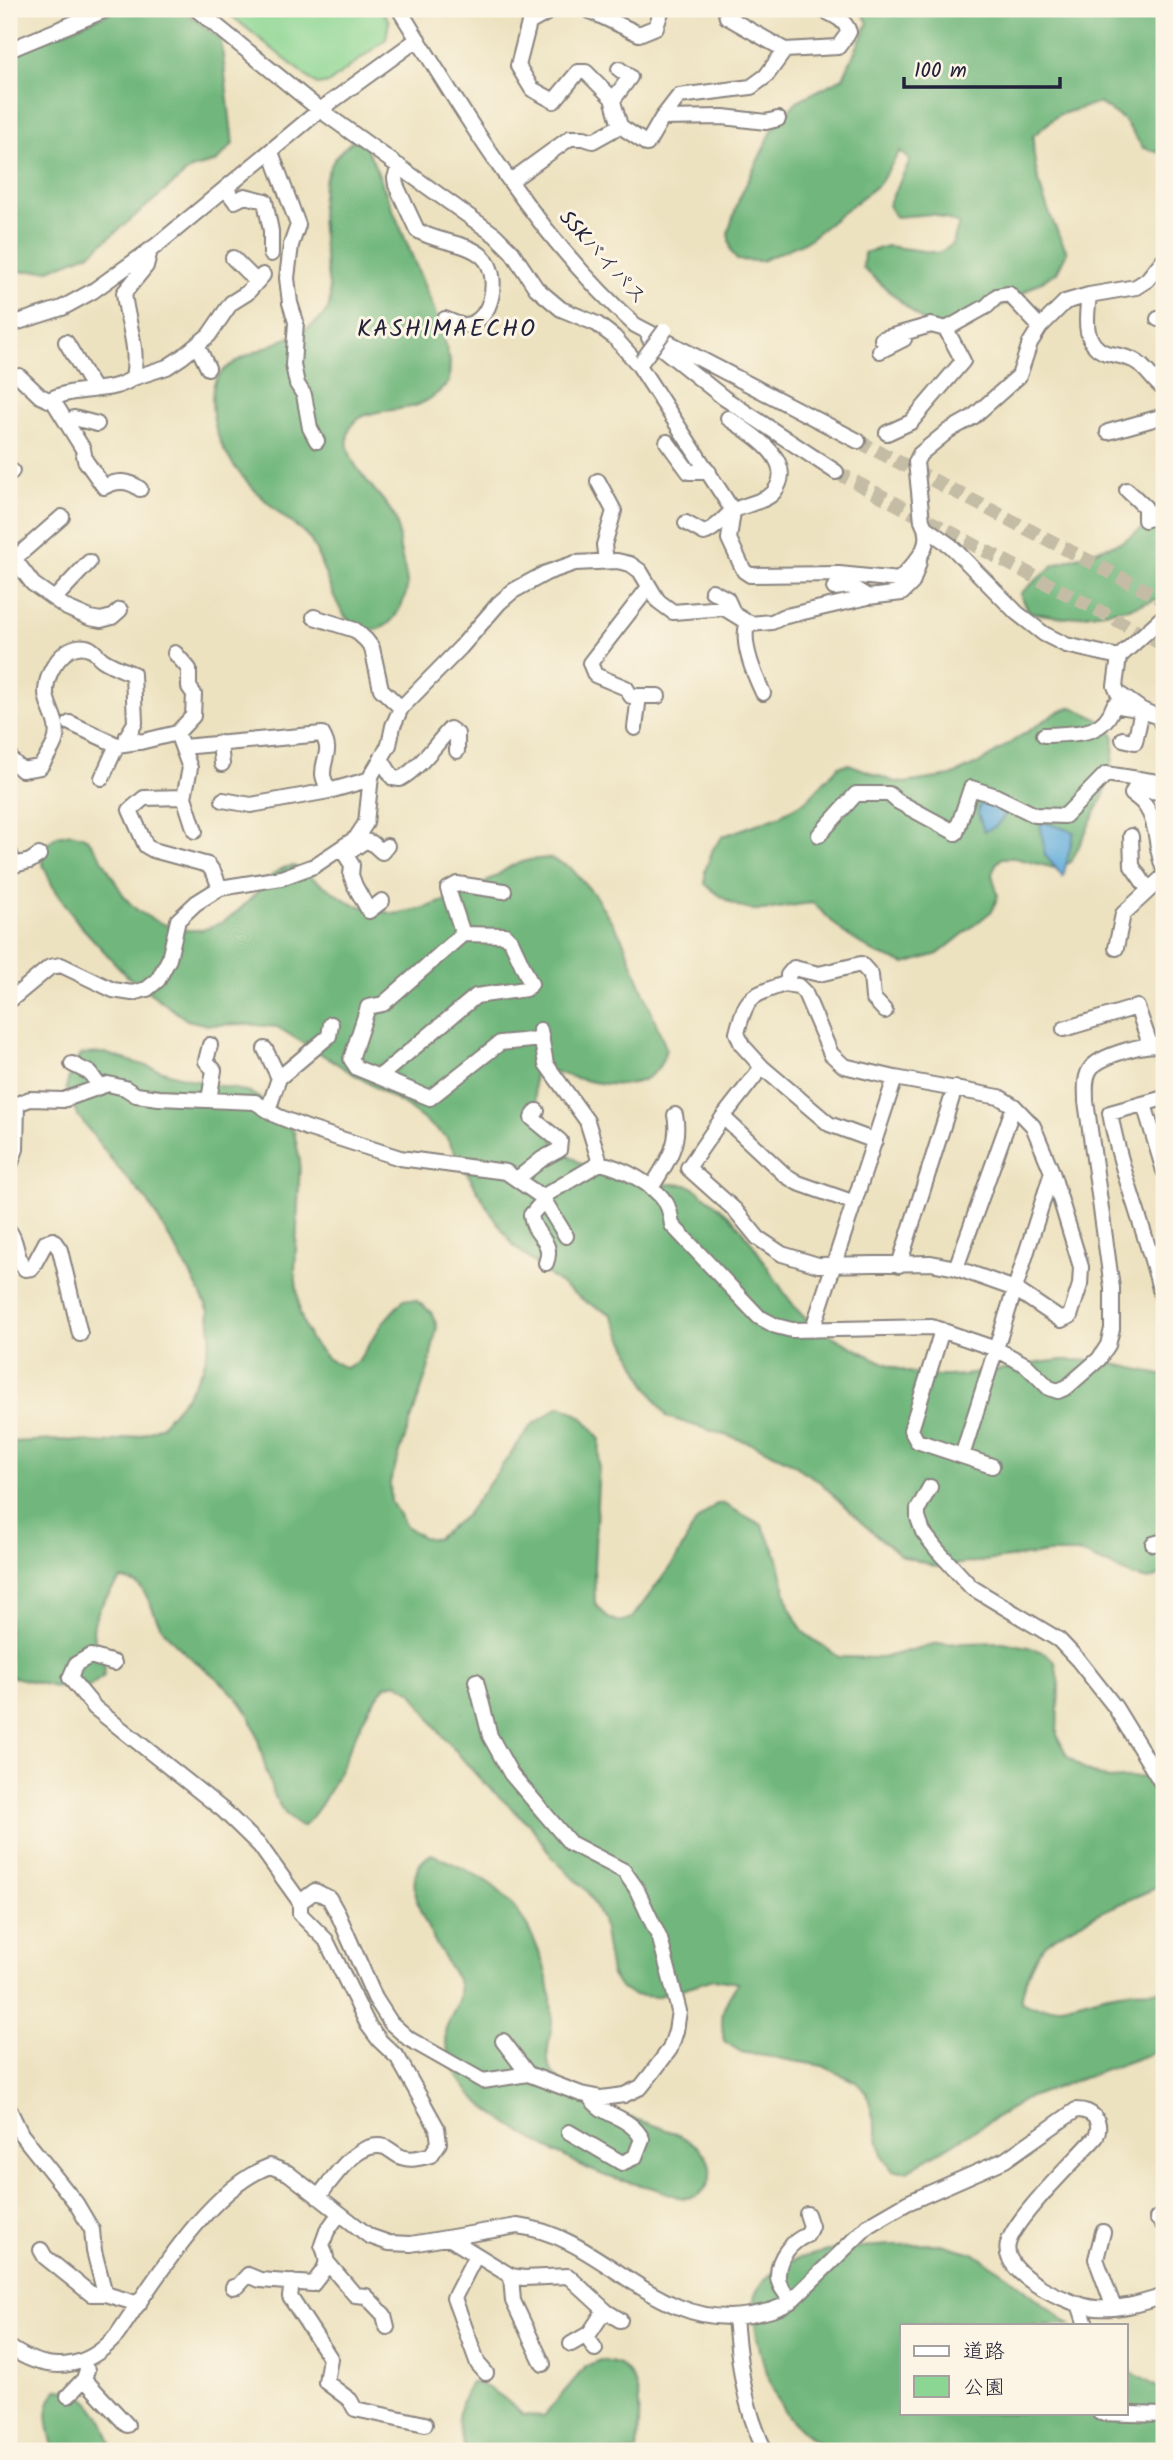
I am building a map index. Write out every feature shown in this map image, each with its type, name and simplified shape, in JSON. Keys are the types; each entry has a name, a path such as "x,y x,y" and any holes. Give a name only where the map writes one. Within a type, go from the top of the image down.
{"street":[{"path":"9,50 108,9"},
{"path":"196,9 320,110 495,236 512,252 536,288 561,309 597,324 640,362 733,511 729,539 744,571 750,575 839,574 899,580 921,558"},
{"name":"SSKバイパス","path":"399,9 550,236 613,306 635,325 858,441"},
{"path":"554,9 529,23 518,66 532,89 554,101 578,72 586,72 613,100 620,126 647,144 679,96 751,86 766,76 785,50"},
{"path":"586,9 639,34 656,27 662,9"},
{"path":"725,9 727,18 735,24 785,50 838,47 849,32 847,25 821,9"},
{"path":"9,325 62,308 93,291 150,250 320,110 418,39"},
{"path":"613,100 630,77 619,69"},
{"path":"662,118 723,117 766,122 778,119"},
{"path":"512,180 570,138 593,141 620,126"},
{"path":"271,152 298,225 290,245 287,278 296,322 293,365 297,384 304,395 310,428 317,441"},
{"path":"399,166 396,185 417,230 472,251 483,257 491,268 493,278 490,302 483,314 465,326 444,320"},
{"path":"226,189 235,201 246,196 265,201 271,231 271,254"},
{"path":"133,378 137,359 124,293 146,266 150,250"},
{"path":"19,376 40,396 49,400 94,389 122,386 133,378 167,367 209,335 231,303 247,293 260,279 233,258"},
{"path":"1119,657 1066,645 1044,634 1017,613 951,546 926,528 922,521 916,462 920,454 948,431 973,417 1019,376 1030,343 1065,302 1136,287 1147,280 1164,259"},
{"path":"881,345 931,325 946,329 987,306 997,296 1009,294 1041,327"},
{"path":"1089,295 1086,328 1091,340 1102,351 1135,360 1164,389"},
{"path":"635,325 724,398 836,472"},
{"path":"887,433 911,422 963,361 946,329"},
{"path":"640,362 665,330"},
{"path":"66,342 94,389"},
{"path":"197,345 208,368"},
{"path":"55,397 76,421 97,424"},
{"path":"55,397 83,449 85,460 104,487 113,482 133,483 140,489"},
{"path":"1108,432 1164,416"},
{"path":"686,523 704,533 711,531 733,511 774,494 780,481 779,464 770,448 728,418"},
{"path":"667,442 689,472 709,472"},
{"path":"598,481 614,510 604,545 606,561"},
{"path":"1127,490 1145,507 1145,520 1150,519 1164,503"},
{"path":"62,517 11,556 33,583 67,608 102,620 120,610"},
{"path":"343,852 366,822 371,779 389,745 401,708 513,591 546,573 575,563 606,561 630,564 640,571 658,601 673,612 724,608 748,622 772,622 782,617 868,597 902,593 912,583 926,546 926,528"},
{"path":"55,598 89,562"},
{"path":"834,588 849,586 868,597"},
{"path":"649,587 590,663 595,675 626,688 631,696 658,696"},
{"path":"712,591 727,599 733,614"},
{"path":"1164,616 1119,657 1115,686 1118,693 1142,710 1158,717 1164,728"},
{"path":"314,617 355,630 366,640 372,648 381,690 401,708"},
{"path":"748,622 744,632 755,676 762,692"},
{"path":"9,754 10,759 22,770 29,770 40,767 49,754 56,738 56,724 45,692 63,652 75,646 89,647 103,660 133,674 135,723 127,736 140,742"},
{"path":"70,723 117,745 177,733 193,716 194,694 189,687 189,669 175,653"},
{"path":"635,728 639,696"},
{"path":"1044,735 1091,732 1111,714 1114,705 1142,710"},
{"path":"1134,742 1142,710"},
{"path":"381,759 393,778 400,779 426,757 429,750 450,729 457,734 457,751"},
{"path":"177,733 190,768 184,797 195,831"},
{"path":"183,747 322,734 327,743 328,754 323,774 329,791"},
{"path":"220,744 222,764"},
{"path":"102,778 117,745"},
{"path":"819,835 856,794 889,794 956,834 971,788 996,796 1035,815 1065,816 1106,774 1164,783"},
{"path":"223,800 251,804 329,791 371,779"},
{"path":"1164,792 1134,790 1132,794 1147,808 1155,827 1158,856 1164,869"},
{"path":"184,797 163,792 144,798 130,810 146,846 208,864 220,888"},
{"path":"1131,836 1132,866 1148,889"},
{"path":"9,1001 50,967 61,965 113,990 132,993 147,989 158,980 169,959 178,920 196,903 220,888 281,878 314,866 365,841 372,843 382,852 387,846"},
{"path":"9,851 14,865 30,861 39,855"},
{"path":"343,852 352,865 351,875 355,886 369,911 382,901"},
{"path":"1116,948 1123,914 1164,876"},
{"path":"463,934 449,888 457,884 500,887"},
{"path":"379,1077 476,996 526,989 531,984 511,941 505,935 463,934 383,1004 368,1007 351,1059 357,1068 429,1098 500,1043 541,1035 546,1064 587,1121 600,1163"},
{"path":"788,984 788,975 794,968 819,974 861,964 871,975 873,998 885,1011"},
{"path":"762,1068 723,1117 688,1168 735,1210 758,1238 782,1254 818,1265 931,1263 956,1268 1015,1289 1061,1320 1070,1316 1080,1285 1081,1267 1052,1172 1033,1126 1014,1106 999,1097 844,1066 831,1054 805,993 797,986 785,984 753,996 744,1006 737,1033 762,1068 829,1124 875,1141"},
{"path":"546,1263 550,1251 532,1224 531,1215 543,1198 600,1163 613,1166 657,1192 668,1206 672,1225 759,1317 776,1326 792,1330 932,1327 996,1349 1026,1365 1049,1388 1058,1391 1067,1387 1099,1359 1108,1345 1112,1329 1112,1287 1086,1087 1088,1074 1098,1061 1157,1045 1137,1007 1064,1029"},
{"path":"268,1110 278,1078 329,1036 331,1024"},
{"path":"209,1100 214,1070 206,1061 211,1045"},
{"path":"265,1049 278,1078"},
{"path":"72,1064 90,1073 100,1087"},
{"path":"813,1328 895,1078"},
{"path":"9,1168 16,1149 13,1108 30,1098 63,1100 108,1084 125,1088 136,1095 255,1102 307,1128 400,1158 493,1168 506,1172 543,1198 566,1236"},
{"path":"899,1265 955,1088"},
{"path":"1164,1098 1110,1113 1116,1148 1154,1262 1164,1306"},
{"path":"1144,1104 1164,1171"},
{"path":"956,1268 1014,1106"},
{"path":"651,1188 671,1156 678,1127 675,1115"},
{"path":"723,1117 798,1184 855,1203"},
{"path":"517,1179 542,1158 559,1150 560,1141 532,1118"},
{"path":"962,1456 1052,1172"},
{"path":"9,1231 15,1239 20,1263 26,1269 32,1268 46,1241 53,1240 60,1250 80,1334"},
{"path":"942,1330 911,1430 917,1441 992,1466"},
{"path":"930,1487 918,1509 918,1518 923,1532 937,1550 971,1587 1059,1640 1072,1653 1126,1724 1164,1787"},
{"path":"114,1663 90,1656 76,1664 70,1678 95,1709 223,1810 260,1846 300,1902 300,1914 326,1940 368,2025 398,2058 438,2128 439,2143 431,2155 419,2159 402,2158 385,2147 369,2146 356,2154 318,2197"},
{"path":"300,1902 315,1891 329,1898 375,1997 391,2023 409,2039 483,2081 527,2074 592,2092 624,2095 641,2087 670,2049 679,2011 660,1939 636,1888 624,1871 570,1843 511,1774 490,1736 476,1681"},
{"path":"503,2041 527,2074"},
{"path":"569,2132 622,2163 635,2157 642,2139 635,2126 596,2107 592,2092"},
{"path":"9,2109 13,2127 76,2203 92,2231 105,2294"},
{"path":"9,2347 23,2357 45,2364 65,2365 90,2359 108,2347 194,2227 237,2185 260,2169 270,2166 279,2168 369,2236 389,2244 411,2244 517,2225 547,2230 663,2301 691,2312 734,2317 780,2308 869,2225 906,2203 979,2174 1005,2160 1076,2110 1089,2112 1097,2120 1096,2137 1018,2225 1007,2245 1008,2256 1015,2269 1025,2278 1079,2304 1095,2308 1114,2308 1136,2305 1164,2296"},
{"path":"339,2214 327,2231 322,2245 327,2262 355,2295 366,2296 388,2317"},
{"path":"790,2301 780,2286 778,2275 783,2256 795,2239 807,2235 811,2226 807,2214"},
{"path":"1102,2232 1096,2259 1114,2308"},
{"path":"449,2238 511,2276 568,2276 620,2320"},
{"path":"41,2250 45,2257 91,2294 105,2294 139,2304"},
{"path":"476,2255 454,2298 478,2364 486,2373"},
{"path":"233,2287 238,2286 248,2275 260,2280 313,2284 327,2262"},
{"path":"511,2276 513,2301 542,2364"},
{"path":"292,2283 290,2297 330,2358 326,2382 350,2400 355,2409 425,2424"},
{"path":"1079,2304 1086,2324"},
{"path":"595,2349 587,2337 605,2310"},
{"path":"734,2317 740,2376 755,2431 765,2451"},
{"path":"571,2344 590,2333"},
{"path":"9,2367 23,2357"},
{"path":"68,2396 84,2379 90,2359"},
{"path":"84,2379 127,2425"},
{"path":"1128,2414 1163,2415 1164,2418"}],"green space":[{"path":"119,9 181,9 221,39 233,144 216,162 191,169 91,253 49,270 9,272 9,55"},
{"path":"223,9 381,9 389,21 386,39 329,83 317,85"},
{"path":"860,9 1164,9 1164,154 1143,148 1124,120 1099,103 1058,115 1033,136 1039,181 1048,210 1067,252 1057,272 993,311 951,328 924,322 863,268 864,253 887,246 938,253 952,245 959,224 933,214 895,217 888,205 910,161 900,151 880,183 807,241 761,261 737,260 731,251 728,233 739,199 773,129 797,101 843,78 868,23"},
{"path":"361,139 372,159 434,309 450,361 449,382 432,397 411,407 361,417 349,431 350,455 396,521 407,581 407,590 397,614 385,626 368,631 355,626 344,615 308,537 255,490 231,461 222,445 212,409 213,389 218,376 245,357 316,323 327,311 330,296 322,235 323,188 336,157 352,141"},
{"path":"1164,515 1164,597 1129,608 1065,618 1029,612 1020,594 1054,565 1121,542"},
{"path":"1072,707 1098,719 1114,735 1113,758 1104,795 1071,862 1058,869 1015,858 1002,858 992,874 998,896 992,911 938,954 905,964 877,954 844,933 813,903 756,910 734,904 705,884 705,871 713,849 723,836 779,816 807,800 839,766 849,764 904,783 951,776 981,762 1056,713"},
{"path":"71,833 83,836 90,842 122,893 135,908 178,929 207,928 220,923 246,903 274,873 294,866 352,904 394,914 425,908 476,889 511,866 529,860 549,858 570,867 594,894 622,938 666,1048 659,1067 647,1078 630,1084 591,1082 536,1066 535,1095 548,1134 576,1161 601,1174 628,1181 682,1184 694,1188 737,1224 800,1313 821,1329 901,1370 931,1376 969,1375 1046,1362 1078,1360 1115,1364 1164,1376 1164,1574 1148,1580 1081,1553 1049,1553 937,1567 900,1555 820,1482 787,1460 753,1444 667,1417 645,1383 611,1314 586,1302 514,1246 492,1215 446,1137 407,1107 277,1027 246,1024 208,1025 187,1020 126,975 79,924 52,885 42,862 46,845 57,836"},
{"path":"104,1053 192,1080 249,1092 274,1107 294,1132 300,1161 295,1272 300,1314 311,1341 328,1359 346,1368 358,1361 385,1320 404,1299 417,1301 431,1312 437,1326 428,1370 390,1482 391,1502 406,1526 422,1537 436,1539 466,1515 531,1426 560,1406 584,1419 600,1440 594,1566 595,1603 608,1618 620,1622 632,1618 676,1559 696,1522 715,1505 722,1503 762,1525 777,1555 789,1606 803,1632 839,1657 882,1658 933,1644 1003,1642 1046,1653 1055,1662 1059,1685 1057,1735 1067,1756 1085,1770 1108,1779 1143,1777 1164,1772 1164,1884 1052,1939 1038,1953 1031,1966 1021,2002 1043,2008 1055,2007 1120,1992 1164,1990 1164,2049 1030,2097 907,2171 893,2171 883,2158 867,2093 856,2082 823,2066 741,2052 724,2041 724,2010 738,1983 714,1979 656,1997 633,1995 620,1988 611,1974 602,1919 587,1891 552,1857 531,1826 480,1779 439,1732 412,1692 398,1683 387,1685 371,1705 330,1789 312,1817 302,1827 290,1818 274,1793 255,1730 242,1704 232,1692 173,1641 158,1621 144,1591 131,1581 121,1579 101,1606 94,1622 94,1639 103,1660 104,1676 87,1688 55,1687 9,1676 9,1442 61,1440 106,1443 141,1435 161,1426 187,1395 203,1368 211,1336 209,1311 190,1273 148,1202 77,1114 66,1088 72,1067 81,1054"},
{"path":"432,1854 492,1885 518,1912 528,1929 544,1965 549,1984 552,2021 548,2061 553,2073 597,2104 669,2131 697,2146 706,2156 710,2175 706,2187 697,2196 678,2197 612,2178 578,2164 511,2125 476,2099 465,2087 451,2059 445,2034 458,2002 459,1984 433,1939 415,1891 415,1877 420,1864"},
{"path":"941,2244 973,2253 1007,2275 1069,2324 900,2324 900,2414 1128,2414 1128,2370 1164,2391 1164,2451 846,2450 820,2444 791,2420 776,2396 758,2342 755,2295 767,2277 782,2266 824,2252 874,2246"},
{"path":"600,2360 617,2364 627,2371 633,2380 639,2403 637,2451 466,2451 458,2416 471,2382 493,2391 523,2415 544,2416 586,2366"},
{"path":"58,2389 80,2395 96,2410 113,2451 54,2451 47,2418 49,2403"}],"water":[{"path":"981,797 1009,811 995,827 984,831 978,813"},
{"path":"1040,821 1074,832 1063,877 1045,855"}],"tunnel":[{"path":"858,441 1164,600"},
{"path":"836,472 1164,645"}],"district":[{"name":"KASHIMAECHO","path":"447,329"}]}
